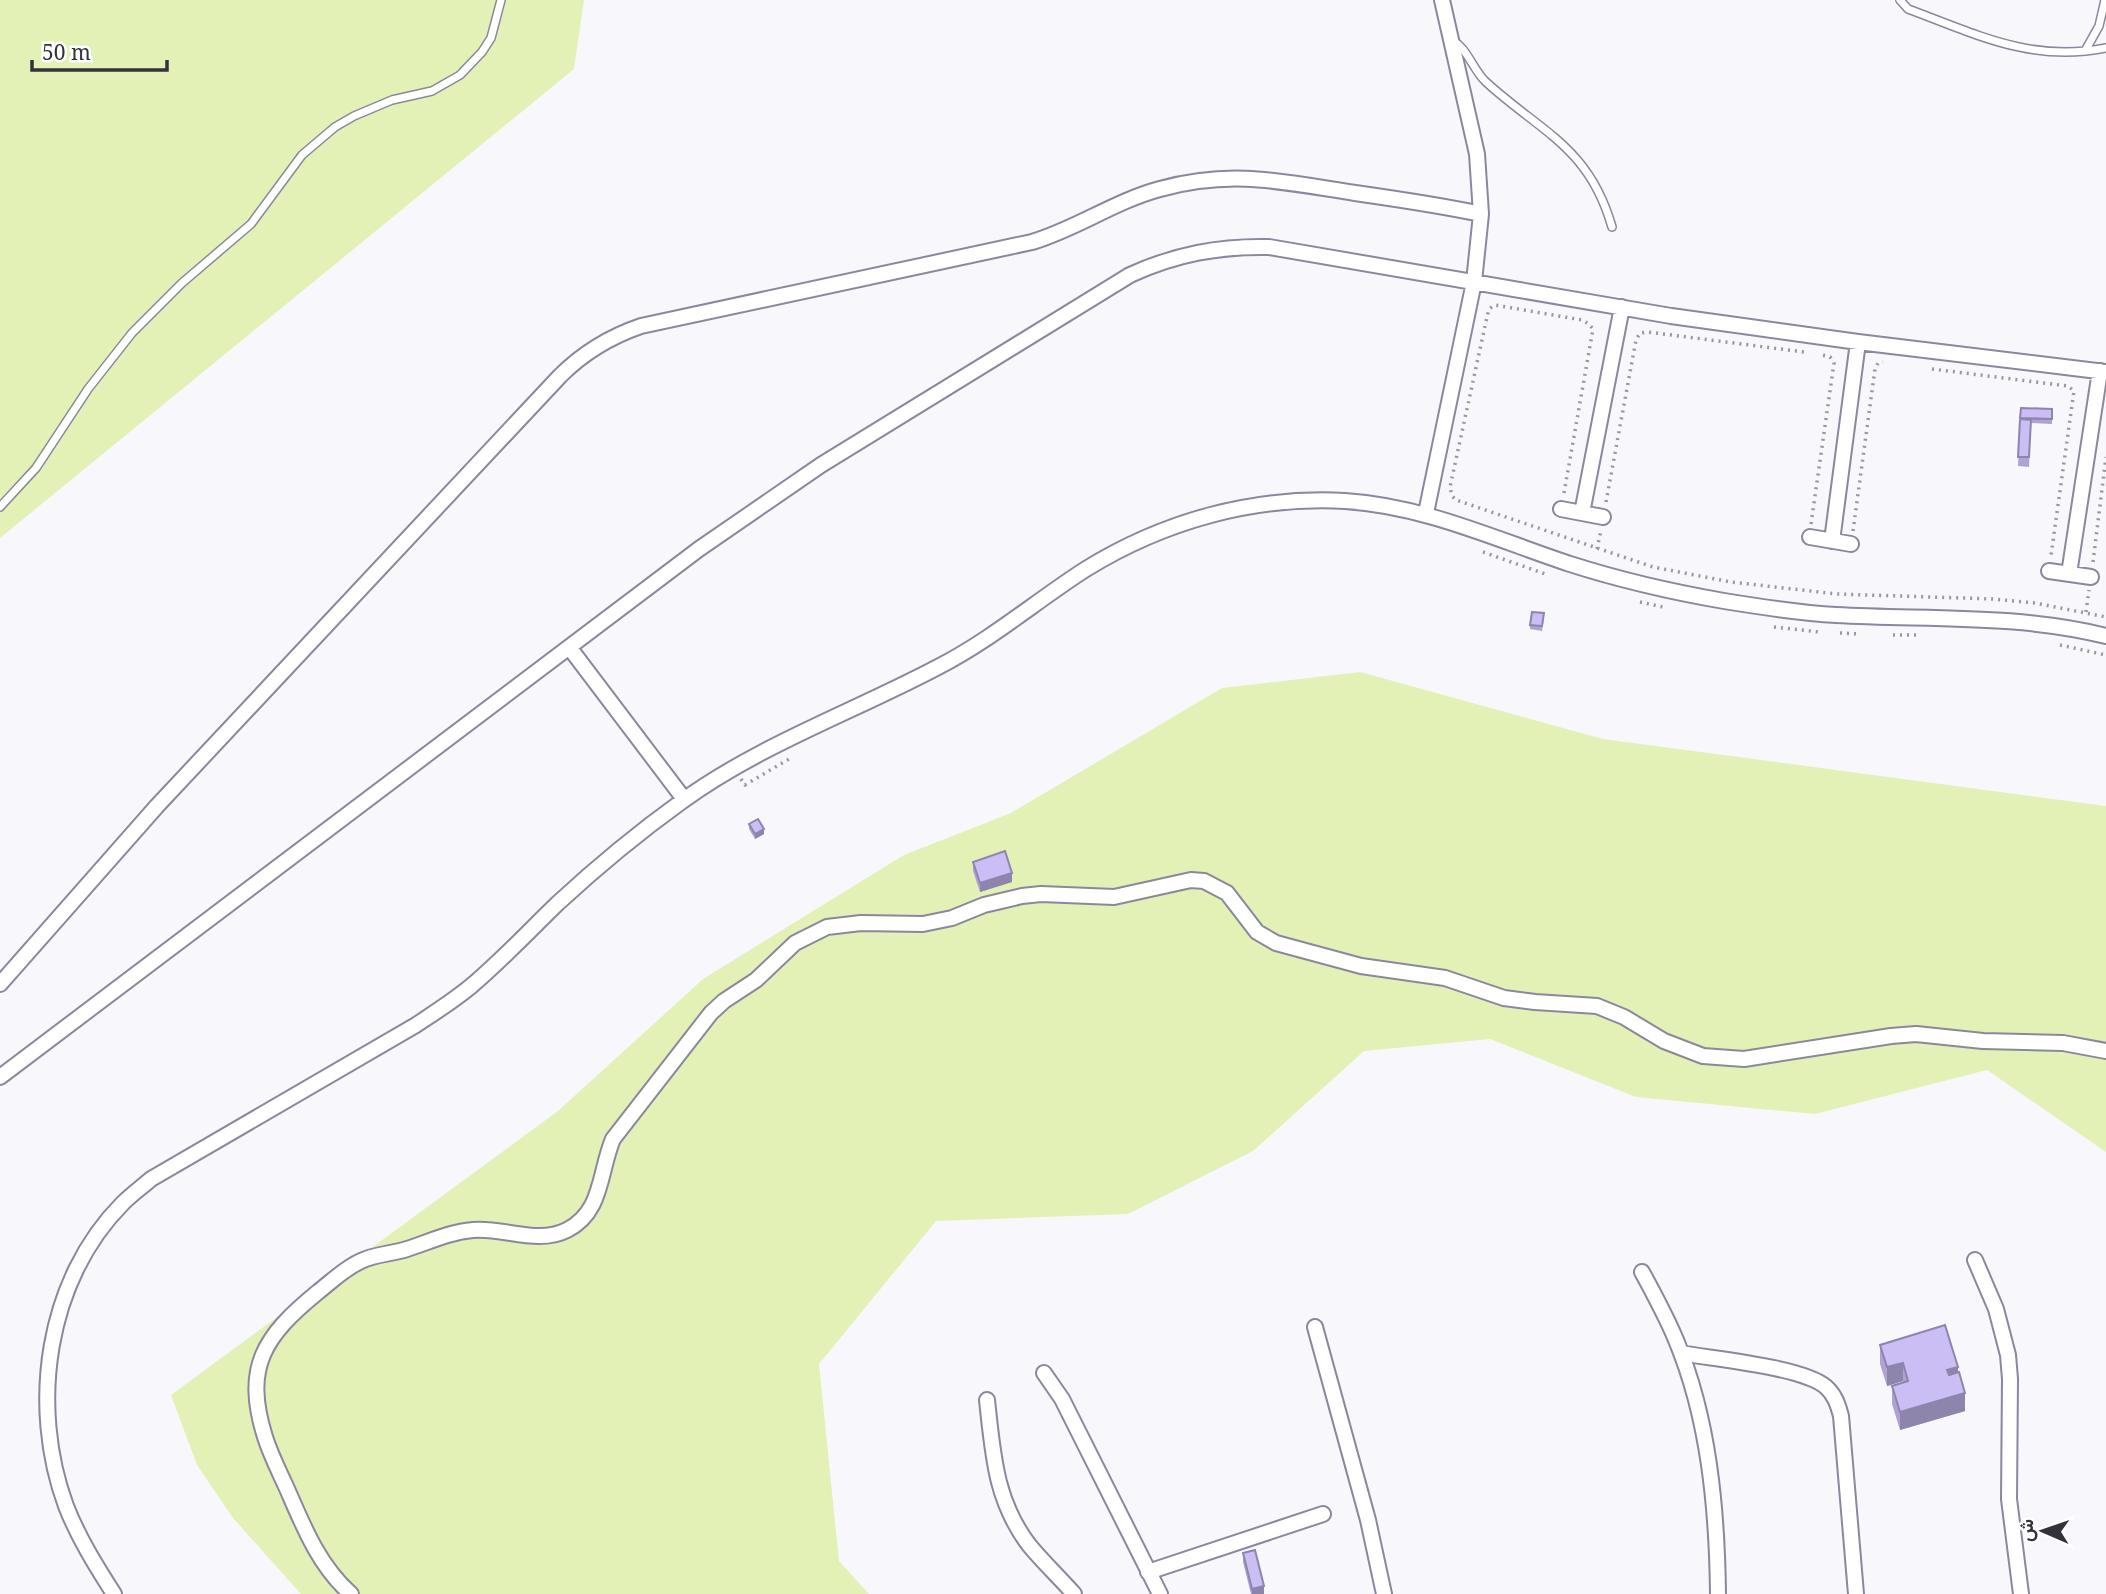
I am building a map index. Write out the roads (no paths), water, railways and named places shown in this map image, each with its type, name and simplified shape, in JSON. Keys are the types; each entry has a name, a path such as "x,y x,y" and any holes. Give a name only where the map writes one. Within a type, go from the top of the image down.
{"street":[{"path":"1426,513 1474,282 1481,214 1477,154 1442,0"},
{"path":"0,984 194,766 574,363 605,340 641,326 1032,242 1055,235 1157,190 1206,179 1260,178 1481,214"},
{"path":"0,1077 699,549 821,465 1130,275 1156,263 1212,249 1269,247 1622,307 1858,342 2103,371 2069,574"},
{"path":"1582,513 1622,307"},
{"path":"1832,541 1858,342"},
{"path":"114,1594 79,1535 65,1504 53,1459 48,1409 48,1362 61,1306 70,1283 108,1221 123,1203 151,1179 416,1025 451,1001 610,858 684,799 789,739 942,666 1007,626 1083,571 1116,552 1191,519 1256,505 1296,501 1345,501 1426,513 1597,572 1728,602 1835,615 2018,622 2059,626 2106,636"},
{"path":"1561,509 1603,517"},
{"path":"1810,537 1851,544"},
{"path":"2049,571 2091,578"},
{"path":"569,647 684,799"},
{"path":"351,1594 317,1553 273,1458 262,1426 257,1407 258,1367 275,1332 297,1309 361,1261 406,1250 462,1231 490,1229 543,1236 556,1235 578,1223 587,1215 598,1193 613,1139 712,1013 724,1001 756,980 795,943 827,927 861,923 923,925 1022,896 1041,894 1114,897 1178,882 1204,881 1227,893 1256,932 1276,943 1361,966 1445,978 1512,999 1597,1006 1624,1017 1664,1041 1703,1056 1744,1059 1891,1035 1916,1034 1983,1041 2063,1043 2106,1051"},
{"path":"1975,1259 1996,1309 2008,1355 2009,1499 2021,1594"},
{"path":"1642,1272 1681,1353 1693,1391 1705,1445 1716,1527 1718,1594"},
{"path":"1315,1327 1368,1520 1384,1594"},
{"path":"1681,1353 1787,1371 1825,1386 1836,1399 1841,1416 1856,1594"},
{"path":"1044,1373 1062,1399 1160,1594"},
{"path":"987,1400 995,1472 1009,1512 1031,1547 1074,1594"},
{"path":"1148,1572 1323,1514"}],"lane":[{"path":"0,507 36,468 88,389 132,333 182,283 251,224 302,155 335,127 354,116 392,100 432,91 460,75 477,58 491,38 501,0"},
{"path":"1900,0 1908,9 2013,47 2049,52 2106,48"},
{"path":"2085,51 2099,26 2105,0"},
{"path":"1451,40 1462,48 1484,80 1556,137 1580,161 1600,192 1612,227"}]}
